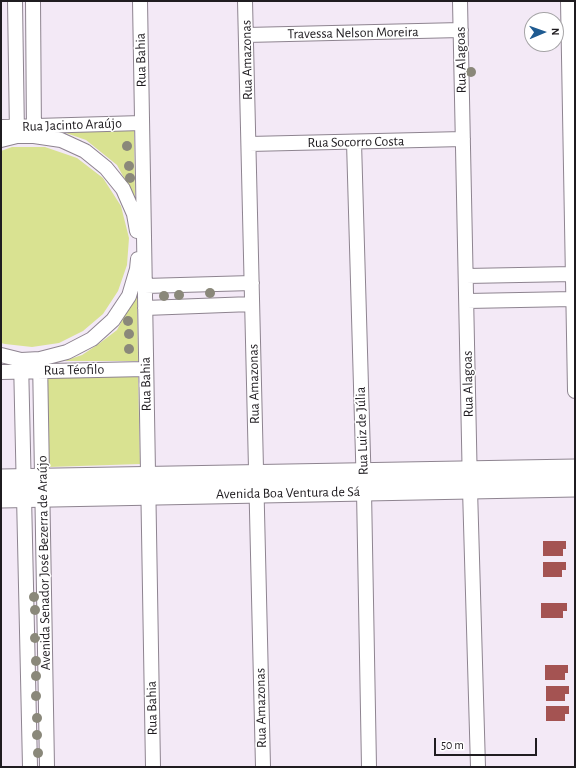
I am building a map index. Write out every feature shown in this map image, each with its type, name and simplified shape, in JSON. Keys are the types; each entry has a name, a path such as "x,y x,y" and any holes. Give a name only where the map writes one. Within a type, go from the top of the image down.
{"street":[{"path":"15,1 17,131"},
{"path":"33,1 34,131"},
{"name":"Rua Bahia","path":"140,1 142,240 145,286 153,767"},
{"name":"Rua Amazonas","path":"245,1 263,767"},
{"name":"Rua Alagoas","path":"460,1 470,480 478,767"},
{"path":"568,1 575,391"},
{"name":"Travessa Nelson Moreira","path":"246,35 461,30"},
{"name":"Rua Jacinto Araújo","path":"34,131 142,123"},
{"name":"Rua Jacinto Araújo","path":"1,127 17,131"},
{"path":"1,140 17,131 34,131 61,140 85,151 106,168 123,189 134,214 142,240 138,268 129,296 113,320 92,339 40,365 21,366 1,372"},
{"name":"Rua Socorro Costa","path":"249,144 463,139"},
{"name":"Rua Luiz de Júlia","path":"354,142 369,767"},
{"path":"466,276 573,274"},
{"path":"145,286 252,283"},
{"path":"466,301 573,299"},
{"path":"145,308 252,304"},
{"path":"1,355 21,366"},
{"name":"Rua Téofilo","path":"40,365 146,369"},
{"name":"Avenida Senador José Bezerra de Araújo","path":"30,767 33,479 40,365"},
{"name":"Avenida Senador José Bezerra de Araújo","path":"21,366 33,479"},
{"name":"Avenida Boa Ventura de Sá","path":"470,480 575,469"},
{"name":"Avenida Boa Ventura de Sá","path":"1,479 33,479 148,486 470,480 575,487"},
{"name":"Avenida Boa Ventura de Sá","path":"1,498 33,498 148,486"},
{"name":"Avenida Senador José Bezerra de Araújo","path":"33,498 48,767"}],"green space":[{"path":"134,130 135,198 117,165 86,140 63,132"},
{"path":"12,147 45,147 77,158 103,178 121,206 129,238 127,265 118,291 103,314 83,331 59,343 32,347 1,343 1,151"},
{"path":"137,292 138,361 64,361 82,355 117,330"},
{"path":"138,376 140,464 49,467 47,378"}],"building":[{"path":"543,541 566,541 566,549 563,549 563,556 543,556"},
{"path":"543,562 566,562 566,570 562,570 562,577 543,577"},
{"path":"541,603 567,603 567,611 563,611 563,618 541,618"},
{"path":"545,665 568,665 568,673 565,673 565,680 545,680"},
{"path":"546,686 569,686 569,694 565,694 565,701 546,701"},
{"path":"546,706 569,706 569,714 565,714 565,721 546,721"}]}
